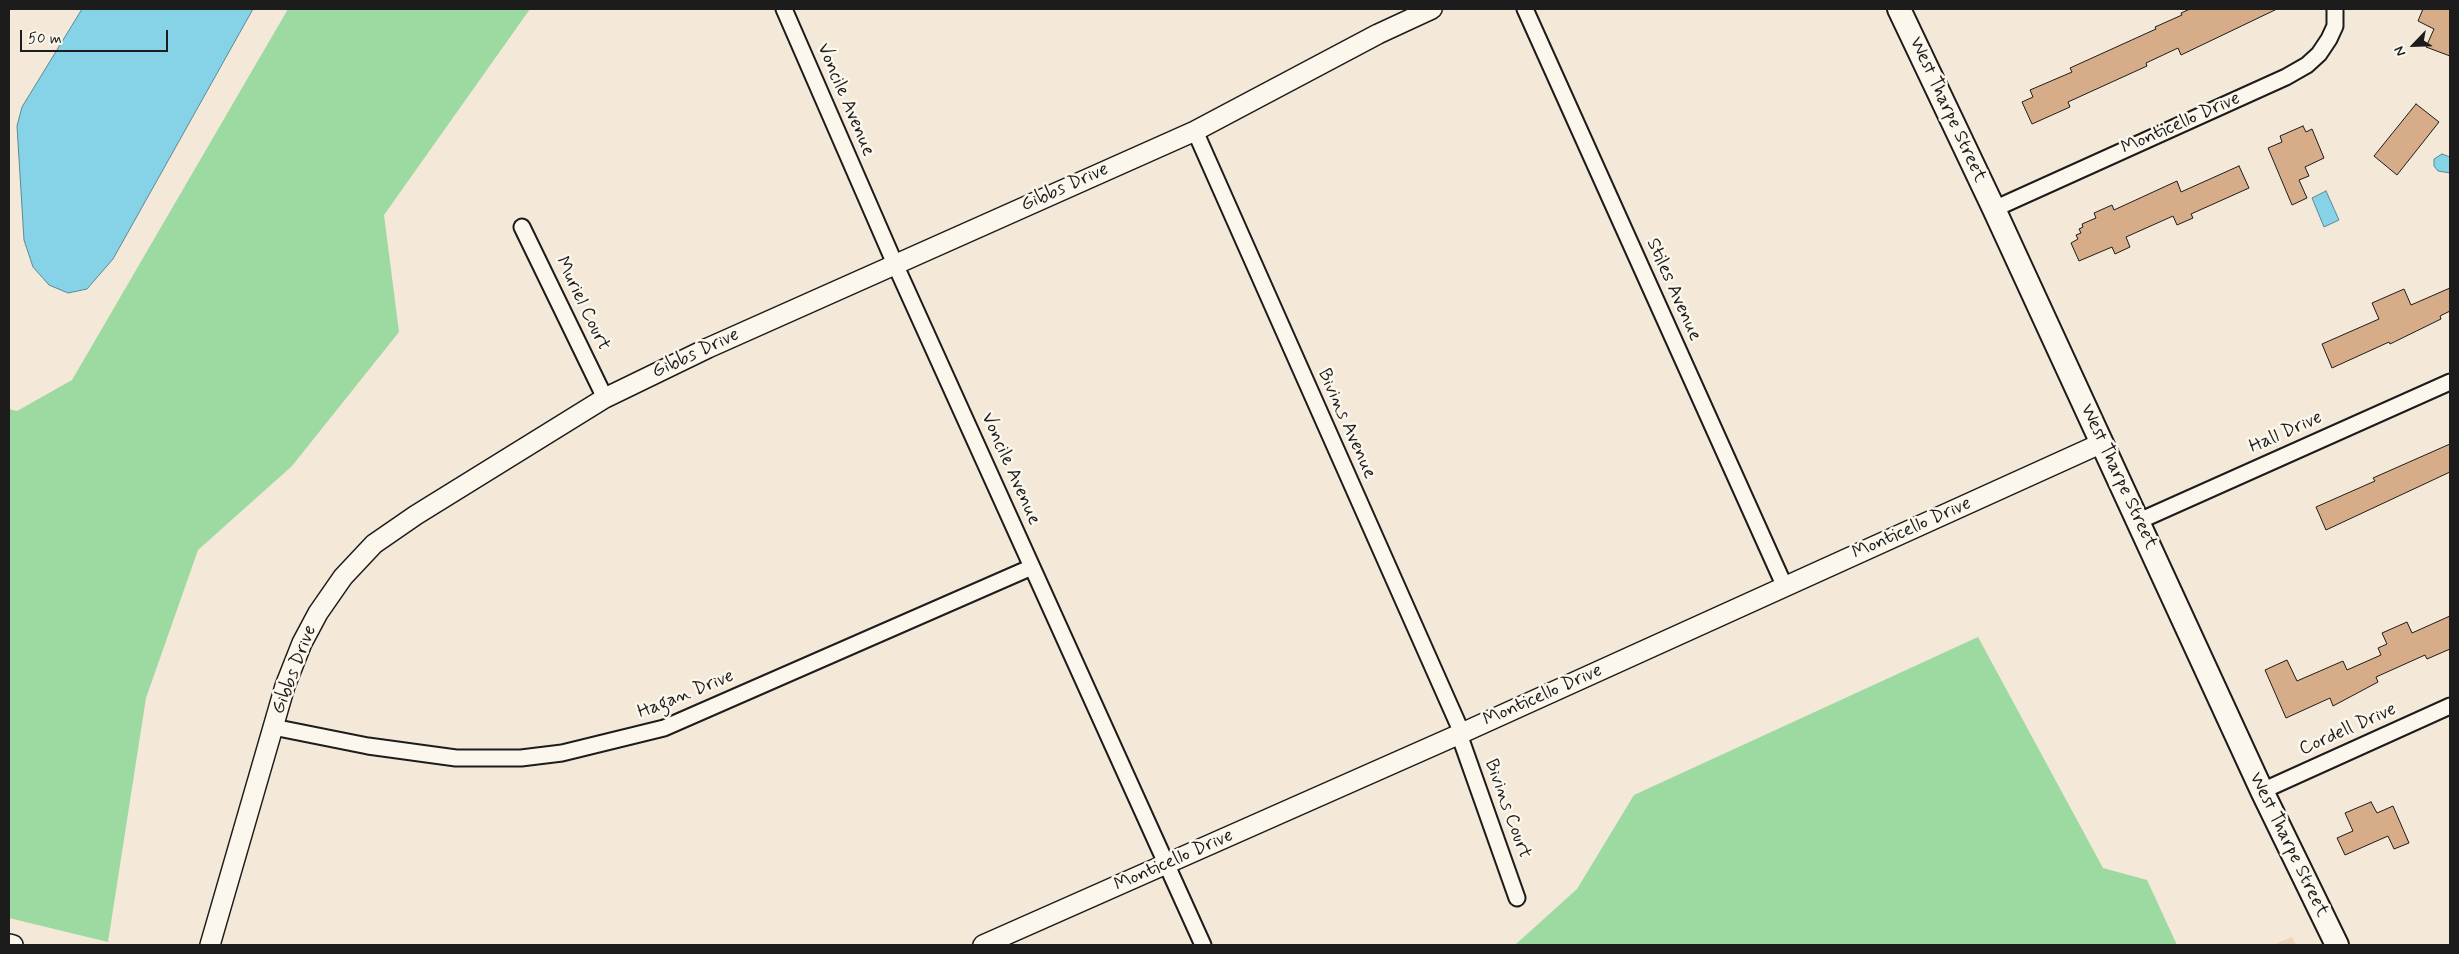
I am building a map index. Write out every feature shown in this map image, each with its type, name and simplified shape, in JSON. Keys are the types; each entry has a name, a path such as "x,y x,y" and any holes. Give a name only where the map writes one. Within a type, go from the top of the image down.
{"main road":[{"name":"West Tharpe Street","path":"1900,9 2139,521 2262,791 2337,945"}],"street":[{"name":"Voncile Avenue","path":"784,9 895,264 1203,945"},
{"name":"Gibbs Drive","path":"210,945 285,686 302,643 318,613 356,561 374,544 416,515 605,398 895,264 1195,131 1378,34 1432,9"},
{"name":"Stiles Avenue","path":"1525,9 1784,587"},
{"name":"Monticello Drive","path":"1994,208 2286,77 2307,65 2320,54 2329,39 2335,26 2335,9"},
{"name":"Bivins Avenue","path":"1195,131 1460,733"},
{"name":"Muriel Court","path":"522,227 605,398"},
{"name":"Hall Drive","path":"2139,521 2450,382"},
{"name":"Monticello Drive","path":"983,945 1460,733 2102,443"},
{"name":"Hagan Drive","path":"273,727 368,746 456,758 521,758 571,751 664,728 1032,567"},
{"name":"Cordell Drive","path":"2262,791 2450,706"},
{"name":"Bivins Court","path":"1460,733 1517,898"},
{"path":"9,944 13,945"}],"shaded area":[{"path":"2292,937 2296,945 2274,945 2280,942"}],"green space":[{"path":"288,9 530,9 384,215 399,332 292,466 198,550 146,698 108,942 9,918 9,409 17,411 72,380"},
{"path":"1978,637 2103,868 2147,880 2177,945 1515,945 1577,889 1634,795"}],"water":[{"path":"82,9 253,9 113,259 87,289 68,293 49,285 33,267 24,240 17,126 22,107"},
{"path":"2442,154 2450,157 2450,173 2438,171 2434,166 2434,159"},
{"path":"2326,191 2339,220 2324,227 2312,198"}],"building":[{"path":"2190,9 2277,9 2181,55 2178,48 2146,63 2147,66 2068,102 2070,107 2032,124 2022,102 2033,97 2030,90 2072,72 2070,68 2156,29 2155,27 2182,15 2181,13"},
{"path":"2423,9 2450,9 2450,56 2426,47 2434,29 2418,21"},
{"path":"2416,104 2439,122 2397,175 2374,156"},
{"path":"2303,126 2306,132 2312,129 2324,158 2305,167 2309,176 2299,180 2307,198 2292,205 2268,148 2282,142 2280,136"},
{"path":"2239,166 2249,188 2191,214 2193,218 2177,225 2173,216 2126,237 2130,247 2115,254 2112,247 2079,261 2071,243 2078,239 2076,235 2081,233 2079,229 2083,227 2082,224 2096,218 2094,213 2112,205 2114,210 2177,181 2181,192"},
{"path":"2450,288 2450,311 2440,316 2441,319 2390,344 2389,342 2332,368 2322,344 2379,319 2372,303 2404,289 2411,305"},
{"path":"2450,444 2450,472 2326,530 2316,507 2375,481 2373,478"},
{"path":"2450,616 2450,649 2427,659 2425,655 2376,677 2378,682 2333,706 2330,698 2286,718 2265,670 2287,660 2297,681 2343,661 2347,670 2381,655 2378,648 2387,644 2382,633 2407,622 2412,633"},
{"path":"2371,802 2377,813 2393,806 2409,843 2394,849 2388,836 2345,855 2337,838 2353,831 2345,813"}]}
